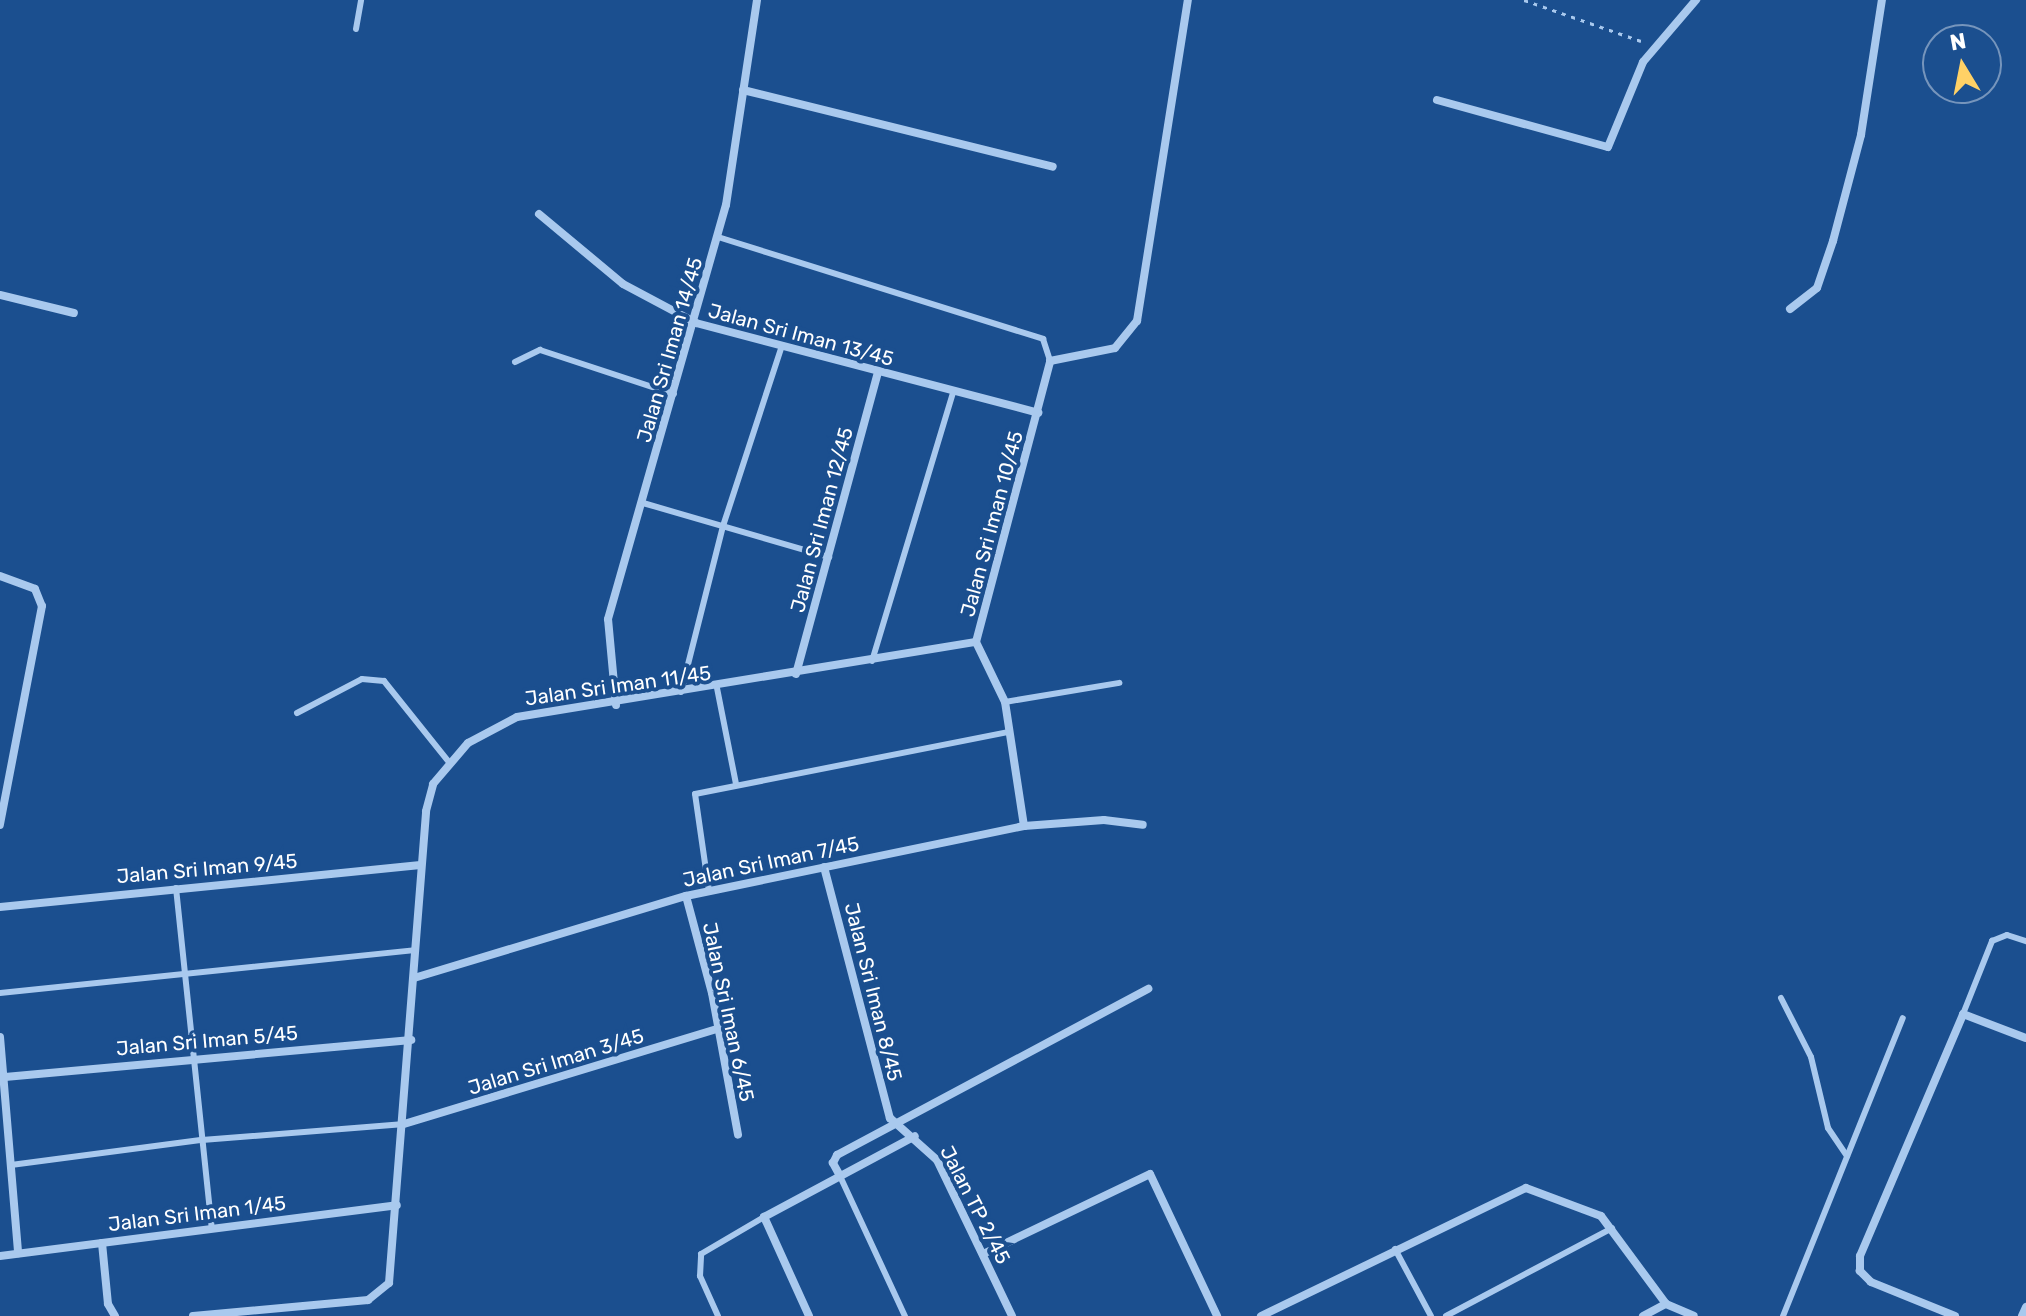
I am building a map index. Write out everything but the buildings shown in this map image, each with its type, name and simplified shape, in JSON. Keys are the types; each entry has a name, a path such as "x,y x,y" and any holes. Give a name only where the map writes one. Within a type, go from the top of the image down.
{"street":[{"name":"Jalan Sri Iman 14/45","path":"616,705 608,619 696,323 718,237 757,0"},
{"path":"1050,361 1115,348 1137,321 1188,0"},
{"path":"1437,100 1608,147 1643,62 1660,47 1696,0"},
{"path":"1790,309 1817,288 1833,241 1861,135 1882,0"},
{"path":"743,90 1053,167"},
{"name":"Jalan Sri Iman 13/45","path":"539,214 623,284 696,323 1038,413"},
{"path":"0,295 74,313"},
{"name":"Jalan Sri Iman 10/45","path":"1024,826 1005,702 976,642 1050,361"},
{"name":"Jalan Sri Iman 12/45","path":"796,674 878,373"},
{"path":"0,576 35,589 42,606 0,825"},
{"name":"Jalan Sri Iman 11/45","path":"193,1316 376,1297 392,1274 411,1040 418,865 433,784 448,761 492,727 517,717 616,705 976,642"},
{"name":"Jalan Sri Iman 7/45","path":"414,978 709,891 1024,826 1104,820 1143,825"},
{"name":"Jalan Sri Iman 9/45","path":"0,907 418,865"},
{"name":"Jalan Sri Iman 8/45","path":"824,867 893,1123"},
{"name":"Jalan Sri Iman 6/45","path":"686,896 738,1135"},
{"path":"839,1174 833,1163 837,1155 1148,989"},
{"path":"1955,1316 1871,1282 1859,1264 1963,1014 2026,1038"},
{"name":"Jalan Sri Iman 3/45","path":"404,1124 716,1029"},
{"path":"0,1037 18,1253"},
{"name":"Jalan Sri Iman 5/45","path":"5,1077 192,1057 411,1040"},
{"name":"Jalan TP 2/45","path":"893,1123 915,1136 937,1160 1012,1316"},
{"path":"809,1316 764,1217 839,1174 915,1136"},
{"path":"983,1254 1150,1174 1217,1316"},
{"path":"1261,1316 1519,1189 1572,1201 1612,1228 1666,1304 1694,1316"},
{"name":"Jalan Sri Iman 1/45","path":"0,1256 397,1205"},
{"path":"102,1243 108,1304 115,1316"},
{"path":"1643,1316 1666,1304"},
{"path":"2022,1316 2026,1307"}],"lane":[{"path":"356,29 361,0"},
{"path":"718,237 1043,339 1050,361"},
{"path":"680,694 723,526 782,346"},
{"path":"515,362 540,350 675,394"},
{"path":"872,661 953,392"},
{"path":"643,503 829,557"},
{"path":"297,713 373,677 393,688 448,761"},
{"path":"1005,702 1119,683"},
{"path":"717,688 736,784"},
{"path":"709,891 692,797 736,784 1009,732"},
{"path":"176,888 212,1228"},
{"path":"1963,1014 1992,941 2007,935 2026,941"},
{"path":"0,993 415,950"},
{"path":"1781,998 1811,1057 1828,1128 1847,1156"},
{"path":"1783,1316 1903,1018"},
{"path":"11,1165 202,1140 404,1124"},
{"path":"839,1174 905,1316"},
{"path":"718,1316 700,1276 701,1254 764,1217"},
{"path":"1446,1316 1612,1228"},
{"path":"1395,1249 1431,1316"}],"path":[{"path":"1524,0 1660,47"}]}
